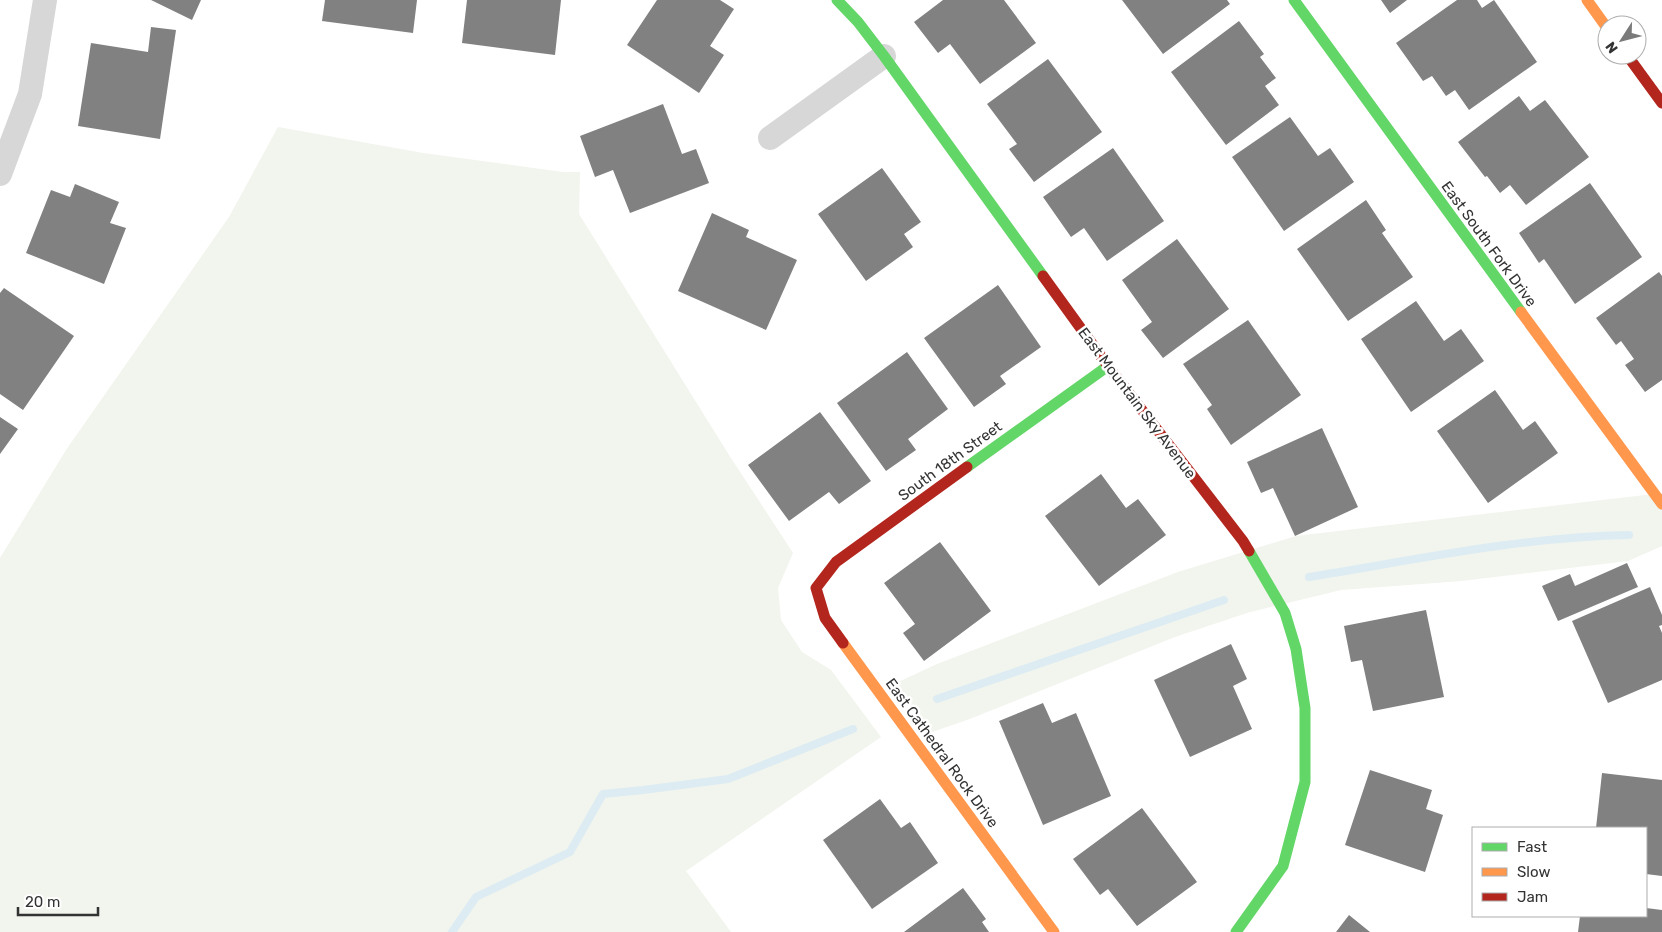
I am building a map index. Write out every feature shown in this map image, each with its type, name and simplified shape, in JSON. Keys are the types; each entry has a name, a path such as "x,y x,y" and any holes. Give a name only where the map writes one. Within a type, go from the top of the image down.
{"street":[{"path":"0,174 30,94 45,0"},
{"name":"East Mountain Sky Avenue","path":"837,0 858,22 884,56 1108,366 1244,541 1285,613 1296,649 1305,708 1305,782 1283,866 1236,932"},
{"name":"East South Fork Drive","path":"1294,0 1435,196 1662,504"},
{"path":"1587,0 1598,15"},
{"path":"770,138 884,56"},
{"path":"1634,65 1662,103"},
{"name":"South 18th Street","path":"816,588 836,562 1108,366"},
{"name":"East Cathedral Rock Drive","path":"816,588 825,618 1054,932"}],"shaded area":[{"path":"278,127 423,153 563,172 580,172 579,214 729,455 793,553 778,588 781,620 802,652 831,670 881,737 686,871 731,932 0,932 0,558 66,450 229,217"},
{"path":"1662,493 1662,546 1628,561 1461,581 1341,590 1250,612 1175,637 967,720 932,732 894,684 937,664 1178,572 1296,536"}],"building":[{"path":"151,0 201,0 192,20"},
{"path":"325,0 417,0 413,33 322,21"},
{"path":"467,0 561,0 555,55 462,43"},
{"path":"657,0 720,0 734,9 710,46 724,55 699,93 627,45"},
{"path":"943,0 1004,0 1036,43 980,84 950,44 938,53 914,22"},
{"path":"1122,0 1227,0 1230,4 1163,54"},
{"path":"1381,0 1407,0 1390,13"},
{"path":"1457,0 1477,0 1482,8 1494,0 1537,62 1469,110 1455,90 1446,96 1432,76 1423,81 1396,43"},
{"path":"1239,21 1264,54 1260,57 1276,78 1265,86 1279,105 1226,145 1171,72"},
{"path":"151,27 176,30 160,139 78,126 91,43 148,52"},
{"path":"1048,59 1102,132 1034,182 1009,149 1017,144 987,104"},
{"path":"1519,96 1530,111 1545,100 1589,157 1526,205 1510,185 1500,193 1458,142"},
{"path":"663,104 682,154 696,149 709,183 630,213 613,170 595,177 580,136"},
{"path":"1290,117 1318,156 1330,148 1354,182 1284,231 1232,157"},
{"path":"1113,148 1164,221 1107,261 1084,228 1071,237 1043,197"},
{"path":"882,168 921,222 904,234 913,247 866,281 818,214"},
{"path":"1590,183 1642,257 1575,304 1544,259 1539,263 1519,233"},
{"path":"75,184 119,202 110,223 126,228 104,284 26,253 51,190 70,197"},
{"path":"1366,200 1386,230 1382,233 1413,277 1348,321 1297,249"},
{"path":"712,213 749,230 746,237 797,260 766,330 678,291"},
{"path":"1177,239 1229,309 1163,358 1141,330 1152,322 1122,280"},
{"path":"1659,272 1662,276 1662,380 1645,392 1625,365 1634,359 1621,341 1616,345 1596,318"},
{"path":"998,285 1041,347 1000,376 1006,384 974,407 924,338"},
{"path":"4,288 74,336 23,410 0,394 0,293"},
{"path":"1416,301 1444,341 1461,329 1484,361 1411,412 1361,339"},
{"path":"1248,320 1301,395 1231,445 1207,409 1212,405 1183,364"},
{"path":"907,352 948,409 908,439 916,450 886,471 837,403"},
{"path":"1495,390 1523,430 1535,421 1558,453 1488,503 1437,431"},
{"path":"820,412 871,481 839,504 829,492 789,521 748,465"},
{"path":"0,417 18,429 0,454"},
{"path":"1322,428 1358,507 1295,536 1273,488 1261,493 1247,462"},
{"path":"1101,474 1126,508 1138,499 1166,535 1099,586 1045,516"},
{"path":"940,542 991,611 924,661 903,633 915,624 884,583"},
{"path":"1627,563 1638,587 1558,621 1542,586 1570,574 1575,586"},
{"path":"1650,587 1662,615 1662,625 1659,626 1662,633 1662,680 1608,703 1572,621"},
{"path":"1426,610 1444,697 1373,711 1362,660 1351,662 1344,626"},
{"path":"1231,644 1247,679 1233,686 1252,729 1190,757 1154,680"},
{"path":"1043,703 1052,723 1076,713 1111,796 1043,825 999,721"},
{"path":"1370,770 1432,790 1426,809 1443,815 1425,872 1345,845"},
{"path":"1602,773 1662,780 1662,876 1647,874 1647,827 1596,827"},
{"path":"880,799 901,828 910,822 938,863 872,909 823,840"},
{"path":"1142,808 1197,882 1137,926 1108,889 1100,895 1073,859"},
{"path":"963,888 986,919 982,922 989,932 904,932"},
{"path":"1647,908 1662,910 1662,932 1578,932 1580,917 1647,917"},
{"path":"1349,915 1370,932 1336,932"}],"waterway":[{"path":"1309,577 1508,545 1548,540 1629,535"},
{"path":"937,699 1224,600"},
{"path":"452,932 476,897 570,852 603,794 728,779 853,729"}],"traffic: fast":[{"path":"837,0 858,22 884,56 1043,276"},
{"path":"1294,0 1521,312"},
{"path":"967,467 1108,366"},
{"path":"1236,932 1283,866 1305,782 1305,708 1296,649 1285,613 1249,551"}],"traffic: slow":[{"path":"1587,0 1598,15"},
{"path":"1521,312 1662,504"},
{"path":"843,643 1054,932"}],"traffic: jam":[{"path":"1634,65 1662,103"},
{"path":"1043,276 1108,366 1249,551"},
{"path":"843,643 825,618 816,588 836,562 967,467"}]}
